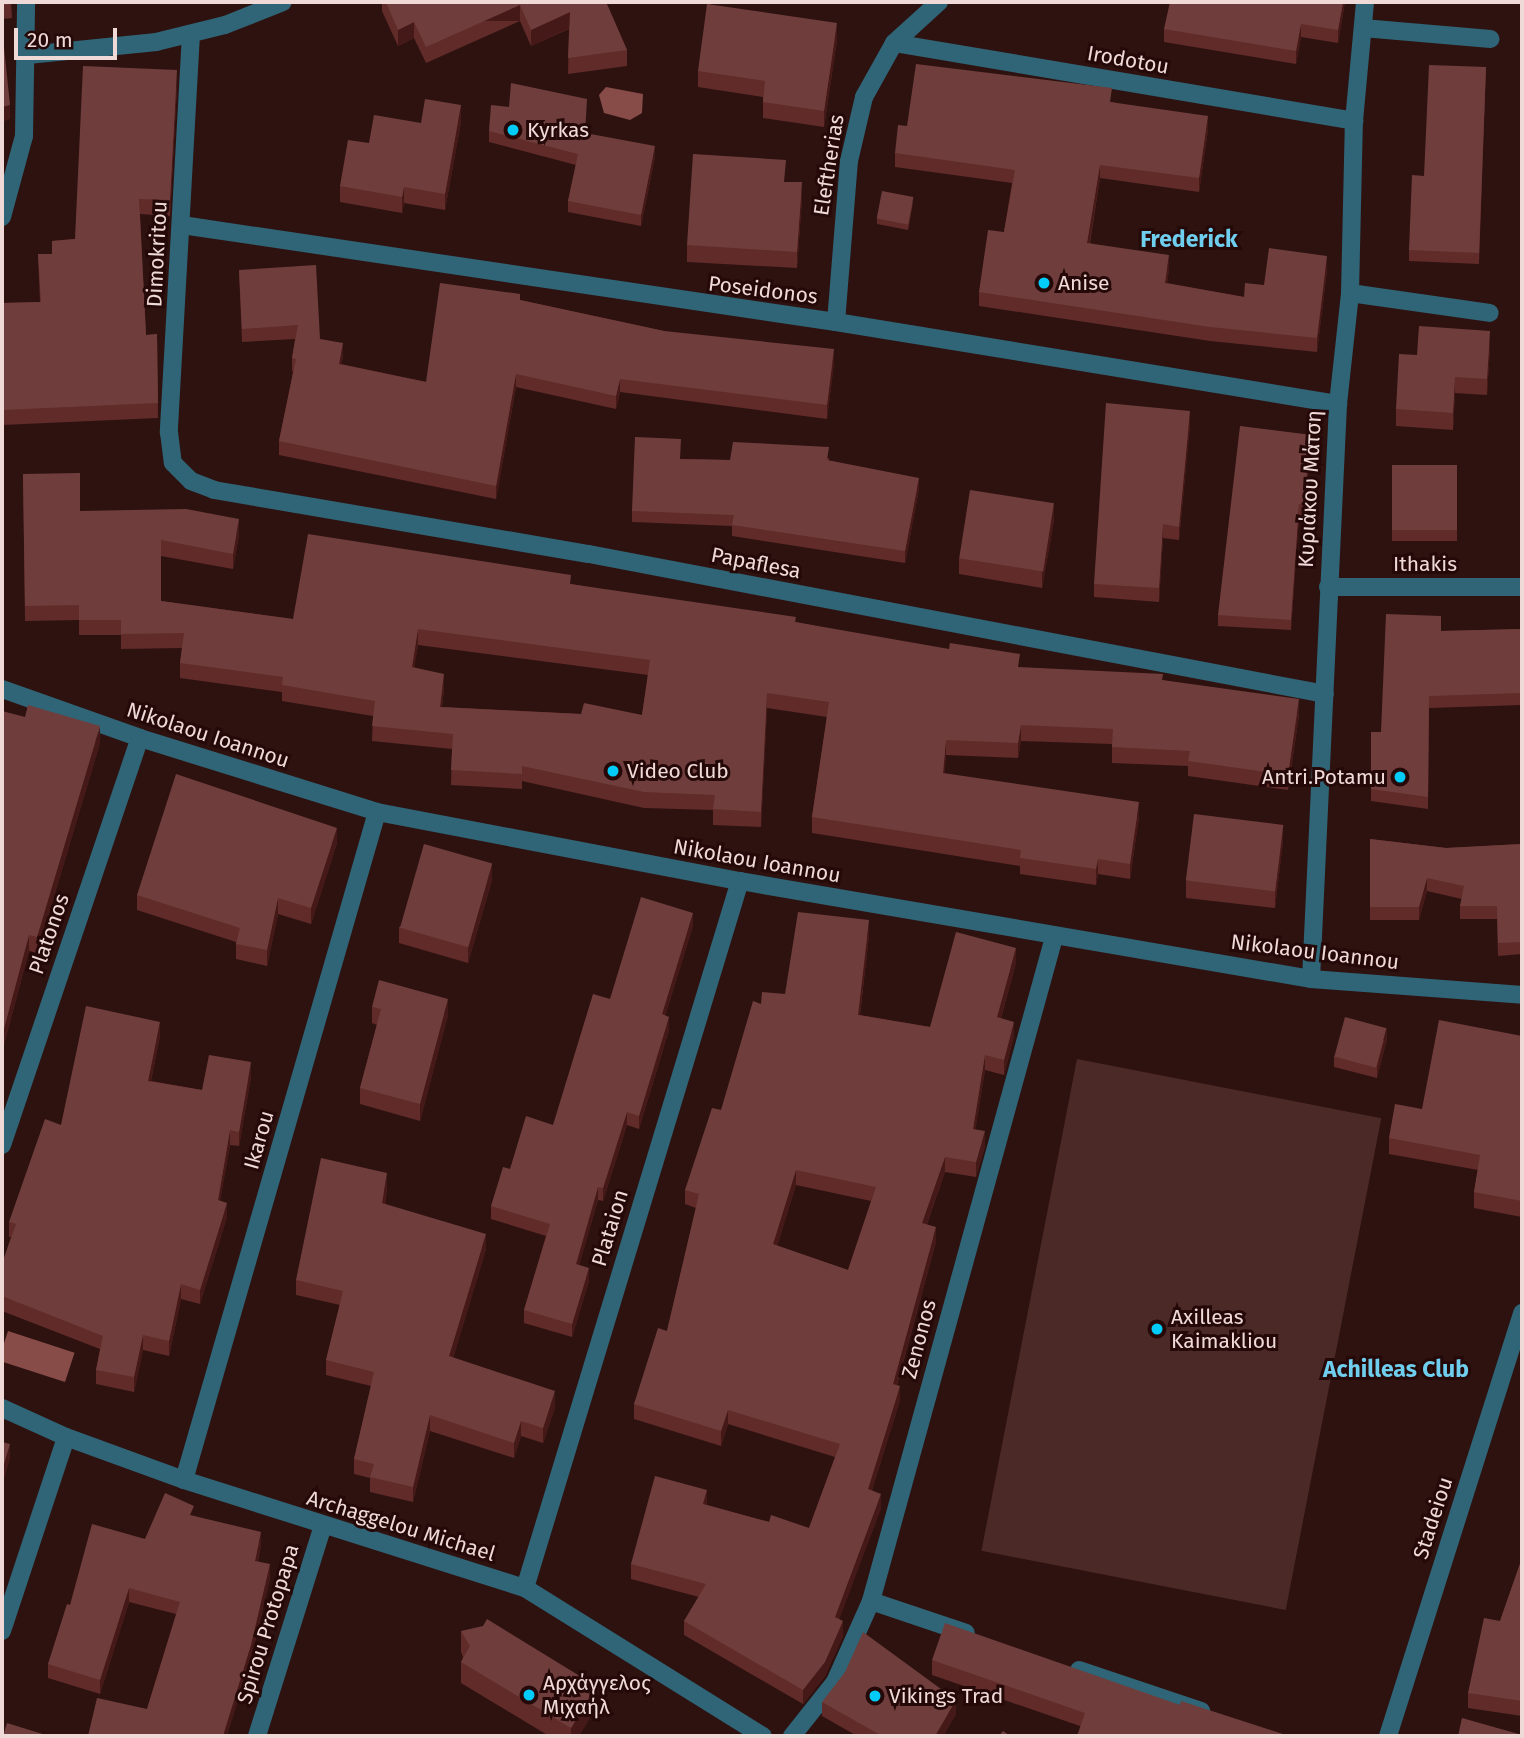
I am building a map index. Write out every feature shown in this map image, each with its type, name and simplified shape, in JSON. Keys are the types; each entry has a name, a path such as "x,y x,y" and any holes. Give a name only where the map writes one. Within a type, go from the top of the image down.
{"street":[{"path":"2,217 24,136 28,55 26,2"},
{"path":"28,55 113,48 191,34 283,2"},
{"name":"Eleftherias","path":"836,322 844,197 855,128 864,97 894,43 939,2"},
{"name":"Κυριάκου Μάτση","path":"1311,979 1338,404 1350,293 1354,121 1365,2"},
{"path":"1363,28 1491,39"},
{"name":"Dimokritou","path":"181,474 173,463 169,432 191,34"},
{"name":"Irodotou","path":"894,43 1354,121"},
{"name":"Poseidonos","path":"182,225 836,322 1338,404"},
{"path":"1350,293 1490,313"},
{"name":"Papaflesa","path":"181,474 214,490 589,554 1325,694"},
{"name":"Ithakis","path":"1328,587 1522,587"},
{"name":"Nikolaou Ioannou","path":"2,689 140,738 377,812 740,881 1311,979 1522,995"},
{"name":"Platonos","path":"2,1145 140,738"},
{"name":"Ikarou","path":"184,1480 377,812"},
{"name":"Plataion","path":"525,1588 740,881"},
{"name":"Zenonos","path":"792,1736 835,1682 871,1601 1054,937"},
{"name":"Stadeiou","path":"1388,1736 1522,1313"},
{"name":"Archaggelou Michael","path":"2,1408 66,1437 184,1480 525,1588 762,1736"},
{"path":"2,1631 66,1437"},
{"name":"Spirou Protopapa","path":"257,1736 323,1526"},
{"path":"871,1601 989,1640"},
{"path":"1055,1662 1225,1719"}],"shaded area":[{"path":"606,87 643,94 642,113 630,120 604,113 599,95"},
{"name":"Axilleas Kaimakliou","path":"1077,1059 1381,1118 1286,1610 981,1551"},
{"path":"8,1331 75,1353 65,1382 2,1362 2,1349"}],"building":[{"path":"386,2 606,2 627,50 568,58 570,12 531,30 520,5 426,47 414,22 398,30"},
{"path":"1170,2 1343,2 1338,30 1301,24 1296,51 1164,29"},
{"path":"707,4 837,23 824,111 763,102 765,81 698,71"},
{"path":"2,28 10,105 2,107"},
{"path":"916,64 1112,88 1110,102 1208,116 1199,178 1100,165 1087,243 1169,255 1165,283 1244,297 1245,283 1264,285 1269,248 1327,256 1317,338 1210,327 979,292 988,230 1004,232 1015,170 895,153 898,125 907,126"},
{"path":"1429,65 1486,67 1479,253 1409,250 1412,175 1424,176"},
{"path":"83,66 177,70 170,200 139,199 146,335 157,334 158,403 2,410 2,303 41,302 38,254 52,254 52,241 75,239"},
{"path":"511,83 587,99 585,133 655,146 641,215 568,201 578,154 489,131 491,105 509,107"},
{"path":"425,99 461,105 445,194 404,187 402,197 340,186 348,140 369,143 374,115 421,123"},
{"path":"693,154 786,160 784,182 802,182 797,252 687,245"},
{"path":"882,191 913,197 908,225 877,218"},
{"path":"316,265 320,339 343,343 339,364 426,382 440,283 520,294 520,300 664,331 834,349 827,405 620,379 616,396 516,374 496,486 279,441 296,359 292,358 298,325 242,329 239,270"},
{"path":"1419,326 1490,331 1487,379 1455,377 1453,413 1396,409 1399,354 1417,355"},
{"path":"1106,403 1190,411 1179,527 1163,524 1159,588 1094,584"},
{"path":"1240,426 1312,435 1303,505 1299,504 1291,620 1218,615"},
{"path":"635,437 681,439 680,459 730,460 733,442 829,447 827,460 919,478 905,551 732,525 734,515 632,511"},
{"path":"1392,465 1457,465 1457,530 1392,530"},
{"path":"80,473 80,511 186,509 239,519 233,554 161,540 161,601 293,619 308,534 571,575 570,584 796,617 795,622 949,649 950,643 1020,654 1018,667 1163,674 1162,680 1299,699 1288,775 1188,761 1190,751 1112,747 1113,729 1021,725 1018,743 946,740 943,773 1139,802 1130,864 1098,859 1096,869 1020,858 1021,850 812,817 829,702 767,693 761,812 713,809 715,795 644,792 522,766 522,774 451,770 453,734 372,726 375,701 282,685 283,677 180,663 184,633 121,634 121,620 79,620 79,605 25,606 23,474","holes":["418,629 650,660 642,715 584,703 581,714 440,707 444,674 412,667"]},
{"path":"970,490 1054,503 1043,571 959,558"},
{"path":"1386,614 1441,616 1441,631 1522,629 1522,693 1429,696 1428,797 1371,789 1371,732 1381,732"},
{"path":"28,705 100,726 37,937 29,935 2,1036 2,711 25,717"},
{"path":"176,774 337,828 311,908 278,898 267,950 236,944 240,928 137,895"},
{"path":"1194,814 1283,825 1275,891 1186,881"},
{"path":"1370,839 1446,848 1522,844 1522,942 1498,943 1497,906 1460,906 1464,886 1427,878 1419,907 1370,907"},
{"path":"424,844 492,864 468,947 400,928"},
{"path":"641,897 693,913 662,1014 669,1017 639,1116 627,1112 603,1188 598,1187 576,1264 589,1268 572,1324 524,1310 550,1224 491,1206 503,1167 510,1169 526,1116 553,1125 593,994 610,999"},
{"path":"798,912 869,920 858,1015 930,1027 956,932 1016,948 997,1017 1014,1022 1004,1060 985,1055 973,1129 985,1131 976,1162 945,1157 922,1223 936,1227 893,1384 900,1386 868,1489 881,1494 835,1617 843,1621 825,1662 803,1690 684,1621 706,1584 631,1564 655,1476 707,1490 703,1504 769,1522 771,1515 809,1528 840,1444 728,1410 721,1431 634,1404 658,1328 667,1331 699,1194 685,1190 712,1108 721,1110 753,1001 761,1004 762,992 785,994","holes":["796,1170 876,1187 848,1270 773,1244"]},
{"path":"379,980 448,999 420,1104 360,1088 381,1009 372,1007"},
{"path":"86,1006 160,1022 148,1081 202,1090 209,1055 251,1062 239,1132 230,1130 218,1200 227,1203 200,1290 181,1284 169,1341 143,1335 134,1377 96,1370 103,1336 2,1296 2,1264 16,1224 9,1222 45,1119 61,1125"},
{"path":"1345,1017 1387,1028 1376,1068 1334,1057"},
{"path":"1439,1020 1522,1036 1522,1201 1474,1192 1480,1155 1389,1138 1395,1104 1422,1109"},
{"path":"321,1158 387,1173 382,1203 486,1234 449,1356 555,1391 543,1428 521,1421 514,1443 430,1415 413,1487 370,1477 374,1464 354,1459 374,1372 326,1360 343,1291 296,1280"},
{"path":"2,1442 10,1444 2,1471"},
{"path":"165,1493 194,1506 190,1515 261,1532 255,1561 270,1564 251,1645 223,1736 88,1736 97,1698 147,1709 180,1602 129,1588 100,1680 48,1664 67,1604 70,1605 92,1524 145,1539"},
{"path":"1522,1558 1522,1701 1468,1693 1484,1618 1500,1621"},
{"path":"487,1619 596,1686 571,1728 461,1662 470,1646 461,1631 483,1626"},
{"path":"945,1623 1180,1705 1181,1701 1289,1736 1077,1736 1085,1713 932,1660"},
{"path":"863,1632 956,1700 935,1736 882,1736 822,1702 845,1672"},
{"path":"1462,1718 1522,1735 1522,1736 1458,1736"},
{"path":"7,1723 49,1736 3,1736"}],"place":[{"name":"Kyrkas","path":"513,130"},
{"name":"Anise","path":"1044,283"},
{"name":"Video Club","path":"613,771"},
{"name":"Antri.Potamu","path":"1400,777"},
{"name":"Axilleas Kaimakliou","path":"1157,1329"},
{"name":"Αρχάγγελος Μιχαήλ","path":"529,1695"},
{"name":"Vikings Trad","path":"875,1696"}],"district":[{"name":"Frederick","path":"1189,239"},
{"name":"Achilleas Club","path":"1396,1369"}]}
